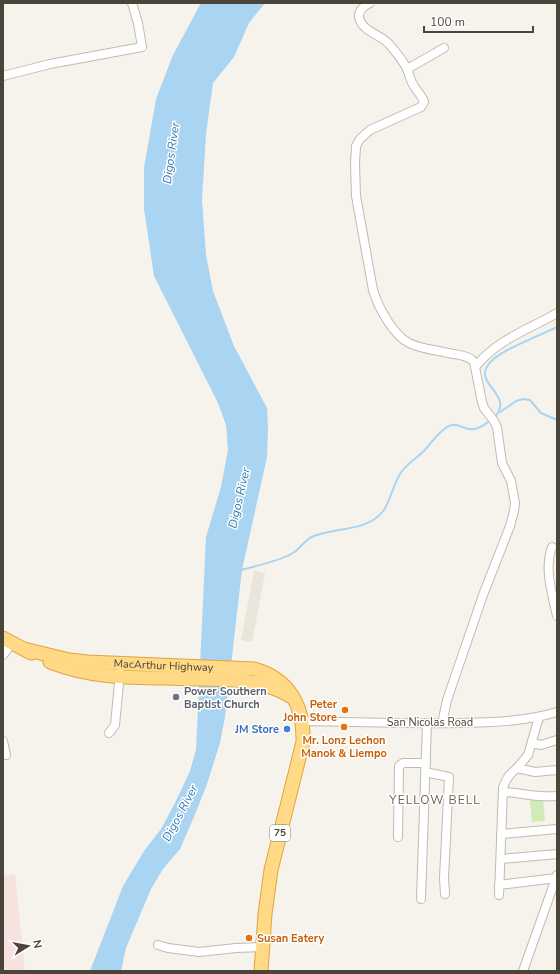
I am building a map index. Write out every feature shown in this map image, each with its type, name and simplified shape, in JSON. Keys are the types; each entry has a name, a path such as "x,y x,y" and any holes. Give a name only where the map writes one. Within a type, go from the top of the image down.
{"highway":[{"name":"MacArthur Highway","path":"8,640 38,657 67,669 84,673 120,678 189,672"},
{"name":"MacArthur Highway","path":"24,649 69,660 189,672 234,673 254,669 272,675 282,682 297,704 302,721 303,742 271,870 260,971"}],"street":[{"path":"3,76 50,64 142,47 138,23 132,3"},
{"path":"370,3 360,12 359,17 362,24 367,29 382,37 388,43 407,69 414,88 423,99 424,104 421,107 364,133 356,146 356,196 373,290 377,303 402,339 419,347 468,357 474,362 476,366 479,391 484,408 497,427 502,463 513,487 515,507 510,526 483,595 447,700 442,723"},
{"path":"407,69 444,48"},
{"path":"476,366 483,357 511,336 557,313"},
{"path":"552,547 549,555 548,567 557,616"},
{"path":"3,655 8,640"},
{"path":"109,733 116,725 121,664"},
{"name":"San Nicolas Road","path":"302,721 427,723 503,722 539,717 557,712"},
{"path":"499,895 505,780 518,768 528,755 539,717"},
{"path":"421,899 427,723"},
{"path":"532,743 541,745 557,740"},
{"path":"3,741 6,755"},
{"path":"398,837 399,766 402,763 426,763"},
{"path":"518,768 535,772 557,770"},
{"path":"426,772 449,777 444,878 445,894"},
{"path":"504,792 518,792 543,798 557,796"},
{"path":"501,834 557,829"},
{"path":"501,859 557,854"},
{"path":"499,885 556,876 523,971"},
{"path":"158,945 168,948 199,952 262,947"}],"shaded area":[{"path":"254,571 265,573 252,642 241,640"},
{"path":"15,874 25,971 3,971 3,876"}],"green space":[{"path":"543,799 545,821 532,822 530,800"}],"water":[{"name":"Digos River","path":"201,3 265,3 249,23 234,57 213,83 206,134 202,200 206,255 213,291 234,346 267,408 267,457 242,570 225,717 220,743 207,784 180,849 163,869 151,889 126,948 121,971 90,971 123,886 144,851 161,829 175,803 190,771 196,750 206,537 221,487 228,450 226,425 218,403 154,276 144,209 144,168 156,99 173,55"}],"waterway":[{"path":"495,417 500,409 500,402 486,378 485,372 488,365 500,354 557,327"},
{"path":"500,412 516,401 523,399 530,400 541,413 557,420"},
{"path":"241,570 287,556 296,551 308,539 314,536 361,526 369,522 384,510 402,470 424,451 435,437 443,430 452,425 474,429 490,421"}],"place":[{"name":"Power Southern Baptist Church","path":"176,697"},
{"name":"Peter John Store","path":"345,710"},
{"name":"Mr. Lonz Lechon Manok & Liempo","path":"344,727"},
{"name":"JM Store","path":"287,729"},
{"name":"Susan Eatery","path":"249,938"}],"district":[{"name":"YELLOW BELL","path":"435,800"}]}
